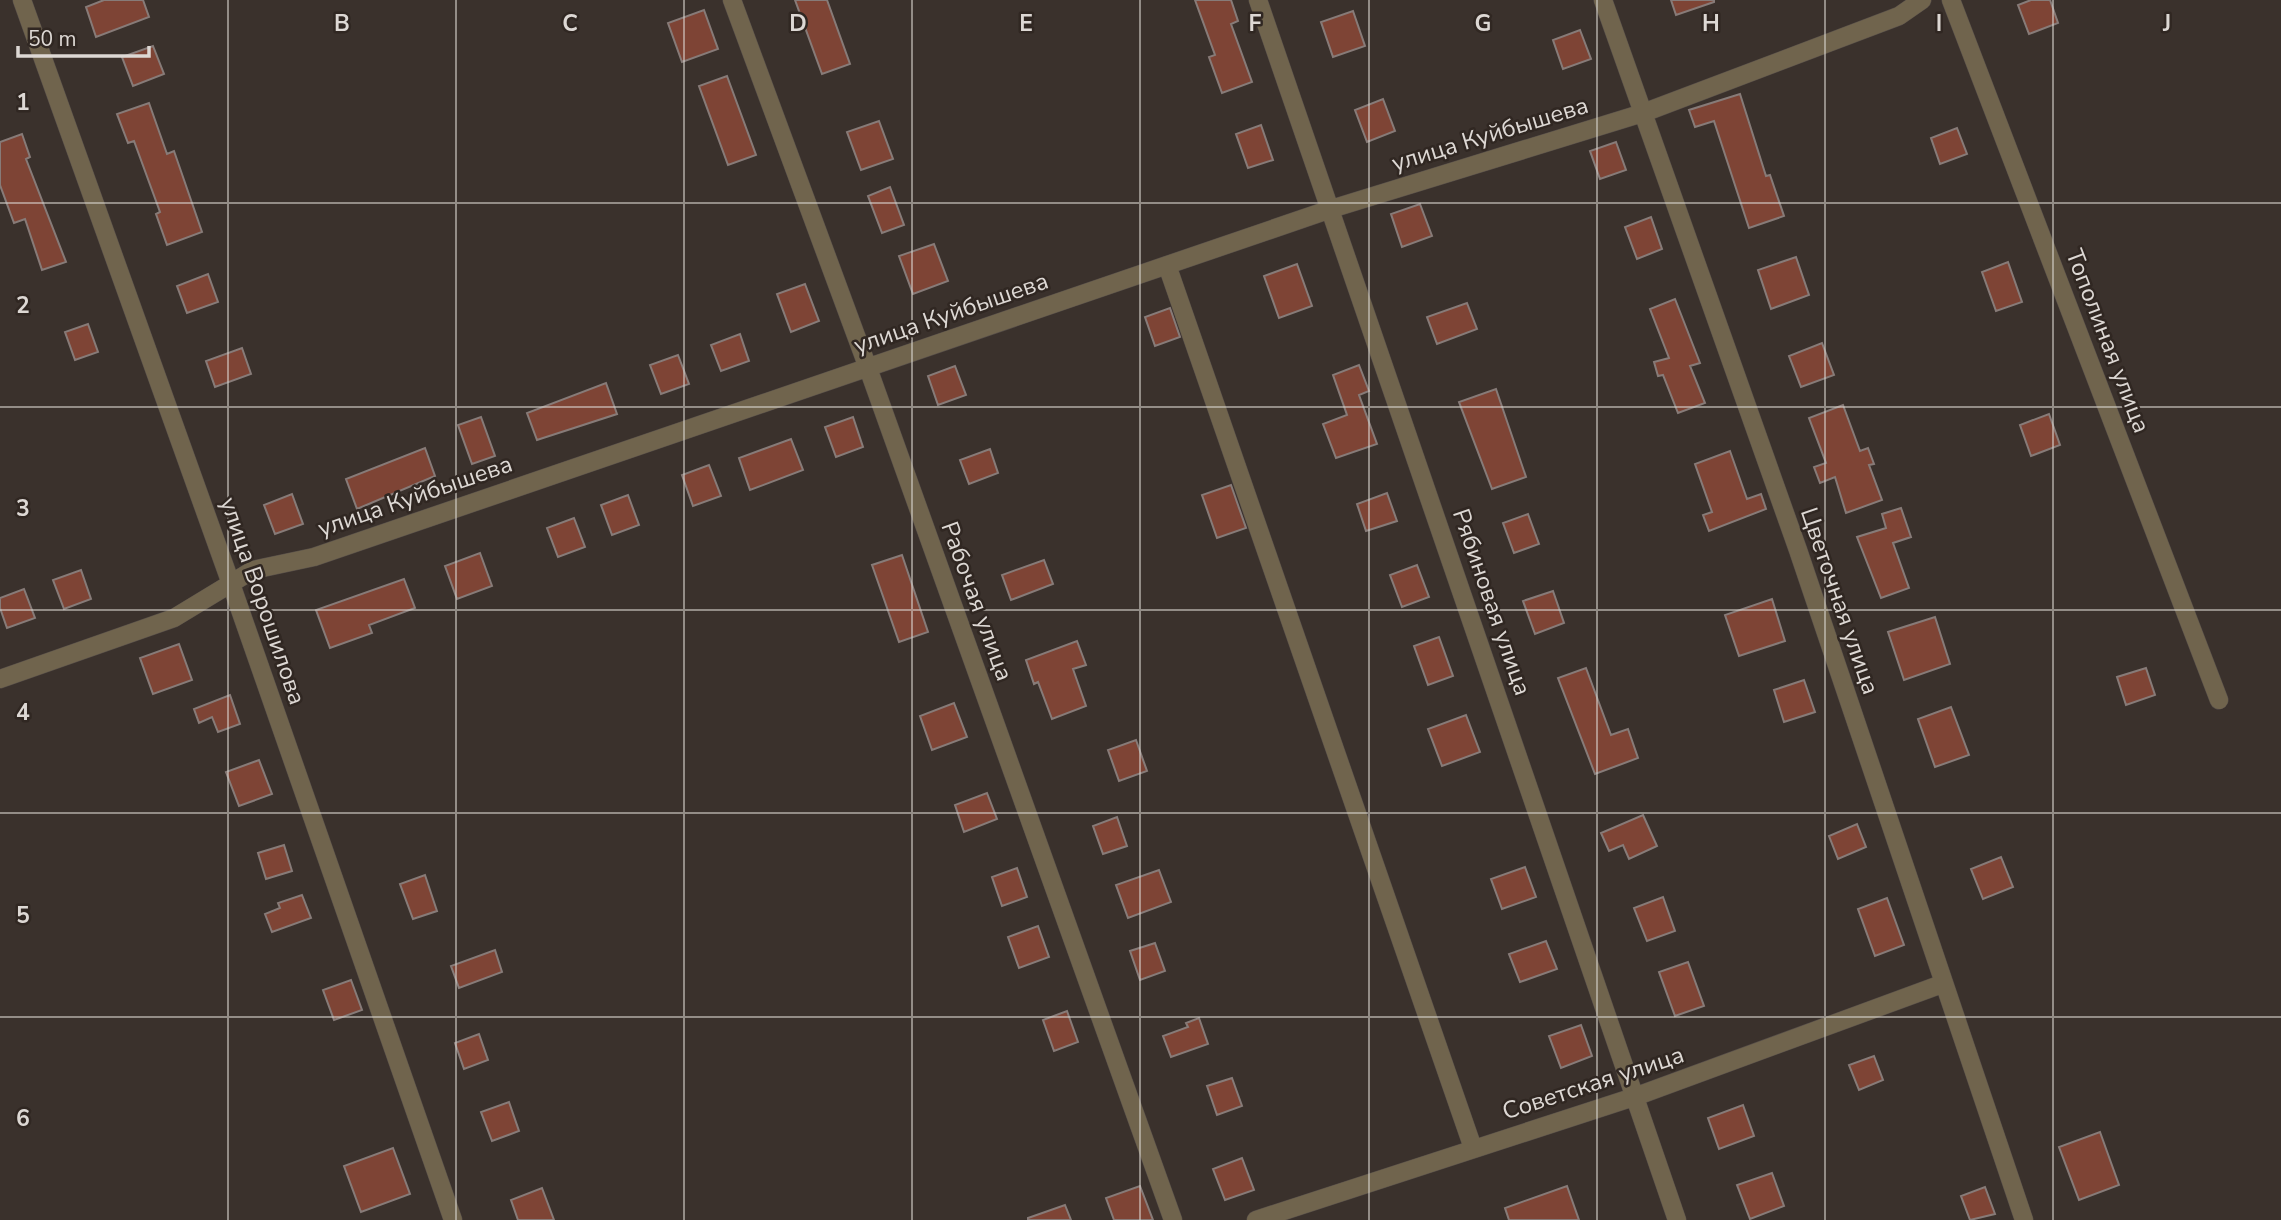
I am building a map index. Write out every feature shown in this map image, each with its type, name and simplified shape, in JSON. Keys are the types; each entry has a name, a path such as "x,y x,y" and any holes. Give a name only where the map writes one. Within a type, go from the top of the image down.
{"street":[{"name":"улица Ворошилова","path":"22,0 230,581 453,1220"},
{"name":"Рабочая улица","path":"732,0 868,368 1173,1220"},
{"name":"Рябиновая улица","path":"1258,0 1637,1096 1676,1220"},
{"name":"Цветочная улица","path":"1603,0 1798,550 1942,984 2024,1220"},
{"name":"улица Куйбышева","path":"0,679 174,618 230,581 253,570 313,557 1331,209 1643,113 1899,16 1922,0"},
{"name":"Тополиная улица","path":"1951,0 2219,700"},
{"path":"1167,265 1473,1148"},
{"name":"Советская улица","path":"1256,1220 1637,1096 1942,984"}],"building":[{"path":"104,0 143,0 149,17 96,37 86,7"},
{"path":"795,0 827,0 850,64 822,74"},
{"path":"1195,0 1231,0 1238,21 1231,24 1252,82 1222,93 1209,57 1215,55"},
{"path":"1671,0 1714,0 1714,2 1676,15"},
{"path":"2031,0 2050,0 2058,23 2029,34 2018,5"},
{"path":"704,10 718,49 682,62 668,23"},
{"path":"1353,11 1365,46 1333,57 1321,22"},
{"path":"1580,30 1591,59 1563,69 1553,40"},
{"path":"153,46 164,74 133,86 122,57"},
{"path":"727,76 756,155 728,165 699,86"},
{"path":"1740,94 1766,176 1770,175 1784,216 1749,228 1714,121 1695,127 1689,110"},
{"path":"1383,99 1395,131 1367,142 1355,110"},
{"path":"149,103 167,154 174,151 202,232 167,245 156,214 160,212 134,141 128,143 117,114"},
{"path":"879,121 893,159 861,170 847,132"},
{"path":"1261,125 1273,160 1248,168 1236,134"},
{"path":"1957,128 1967,154 1940,164 1931,138"},
{"path":"22,134 30,157 26,159 66,262 42,270 25,219 14,223 0,185 0,142"},
{"path":"1616,142 1626,170 1600,179 1590,151"},
{"path":"890,187 904,225 882,233 868,196"},
{"path":"1420,204 1432,236 1402,247 1391,214"},
{"path":"1651,217 1662,249 1637,259 1625,227"},
{"path":"934,244 948,281 913,294 899,256"},
{"path":"1796,257 1809,295 1771,309 1758,270"},
{"path":"2008,262 2022,302 1996,311 1982,272"},
{"path":"1297,264 1312,306 1279,318 1264,276"},
{"path":"208,274 218,302 187,313 177,286"},
{"path":"805,284 819,321 791,332 777,294"},
{"path":"1675,299 1700,363 1690,366 1705,403 1678,413 1663,375 1658,376 1654,362 1669,358 1650,309"},
{"path":"1467,303 1477,329 1437,344 1427,317"},
{"path":"1170,308 1180,337 1155,346 1145,317"},
{"path":"88,324 98,352 75,360 65,332"},
{"path":"740,334 749,361 721,371 711,345"},
{"path":"1822,343 1834,375 1801,387 1789,356"},
{"path":"242,348 251,374 215,387 206,361"},
{"path":"678,355 689,384 661,394 650,365"},
{"path":"1359,365 1369,391 1359,395 1377,444 1336,458 1323,424 1347,415 1333,375"},
{"path":"955,366 966,395 938,405 928,376"},
{"path":"606,383 617,414 537,440 527,413"},
{"path":"1496,389 1526,477 1492,489 1459,402"},
{"path":"1843,405 1860,451 1868,448 1874,464 1869,465 1882,500 1846,513 1835,477 1820,483 1814,467 1826,463 1809,418"},
{"path":"2049,414 2060,445 2031,456 2020,425"},
{"path":"481,417 495,456 472,464 458,425"},
{"path":"853,417 863,447 836,457 825,427"},
{"path":"791,439 803,470 750,490 739,458"},
{"path":"425,448 435,476 357,509 346,479"},
{"path":"990,449 998,473 969,484 960,460"},
{"path":"1730,451 1747,499 1761,494 1766,509 1709,531 1703,515 1712,512 1695,464"},
{"path":"709,465 721,496 693,506 682,475"},
{"path":"1231,485 1246,528 1217,538 1202,495"},
{"path":"1387,493 1397,521 1366,531 1357,504"},
{"path":"292,494 303,524 275,534 264,505"},
{"path":"628,495 639,525 612,535 601,505"},
{"path":"1901,508 1911,537 1893,543 1909,588 1881,598 1857,537 1886,528 1882,514"},
{"path":"1528,514 1539,544 1514,553 1503,523"},
{"path":"574,518 585,547 558,557 547,528"},
{"path":"480,553 492,586 457,599 445,566"},
{"path":"902,555 928,632 899,642 872,565"},
{"path":"1044,560 1053,584 1011,600 1002,575"},
{"path":"1417,565 1429,597 1402,607 1390,575"},
{"path":"81,570 91,599 64,609 53,580"},
{"path":"404,579 415,608 369,625 372,633 330,648 316,610"},
{"path":"24,589 35,618 7,628 0,608 0,598"},
{"path":"1553,591 1564,623 1535,634 1523,601"},
{"path":"1772,599 1785,641 1739,656 1725,615"},
{"path":"1935,617 1950,664 1904,680 1888,632"},
{"path":"1439,637 1453,676 1428,685 1414,646"},
{"path":"1077,641 1086,665 1073,669 1086,706 1052,719 1038,682 1034,684 1026,660"},
{"path":"179,644 192,680 153,694 140,658"},
{"path":"1586,668 1611,735 1628,729 1638,758 1595,774 1558,678"},
{"path":"2146,668 2155,695 2126,705 2117,677"},
{"path":"1804,680 1815,712 1784,722 1774,690"},
{"path":"230,695 240,724 218,732 212,717 199,723 194,709"},
{"path":"954,703 967,737 932,750 920,716"},
{"path":"1951,707 1969,755 1935,767 1918,719"},
{"path":"1466,715 1480,752 1442,766 1428,729"},
{"path":"1136,740 1147,771 1119,781 1108,750"},
{"path":"259,760 272,794 239,806 226,772"},
{"path":"987,793 997,819 964,832 955,805"},
{"path":"1643,815 1657,846 1629,859 1623,845 1609,851 1601,833"},
{"path":"1117,817 1127,846 1103,854 1093,826"},
{"path":"1857,824 1866,847 1838,859 1829,836"},
{"path":"284,845 292,871 266,879 258,853"},
{"path":"2001,857 2013,887 1983,899 1971,869"},
{"path":"1525,867 1536,897 1502,909 1491,879"},
{"path":"1017,868 1027,897 1002,906 992,877"},
{"path":"1159,870 1171,902 1128,918 1116,885"},
{"path":"425,875 437,911 413,919 400,884"},
{"path":"302,895 311,918 272,932 265,914 280,908 278,903"},
{"path":"1663,897 1675,931 1647,941 1634,908"},
{"path":"1887,898 1904,945 1875,956 1858,909"},
{"path":"1038,926 1049,957 1019,968 1008,937"},
{"path":"1546,941 1557,969 1520,982 1509,954"},
{"path":"1155,943 1165,971 1140,980 1130,951"},
{"path":"495,950 502,972 459,988 451,966"},
{"path":"1688,962 1704,1006 1675,1016 1659,972"},
{"path":"351,980 362,1010 334,1020 323,990"},
{"path":"1067,1011 1078,1042 1054,1051 1043,1020"},
{"path":"1199,1018 1208,1044 1171,1057 1163,1036 1188,1027 1186,1023"},
{"path":"1581,1025 1592,1056 1561,1068 1549,1036"},
{"path":"479,1034 488,1060 464,1069 455,1043"},
{"path":"1874,1056 1883,1080 1859,1090 1849,1065"},
{"path":"1232,1078 1242,1106 1217,1115 1207,1086"},
{"path":"509,1102 519,1131 492,1141 481,1112"},
{"path":"1743,1105 1754,1136 1719,1149 1708,1118"},
{"path":"2100,1132 2119,1185 2079,1200 2059,1147"},
{"path":"393,1148 410,1194 361,1212 344,1166"},
{"path":"1242,1158 1254,1190 1225,1200 1213,1169"},
{"path":"1772,1173 1784,1206 1750,1219 1737,1185"},
{"path":"1140,1186 1153,1220 1114,1220 1106,1198"},
{"path":"1567,1186 1579,1220 1509,1220 1505,1208"},
{"path":"1985,1187 1995,1214 1970,1220 1961,1196"},
{"path":"542,1188 554,1220 518,1220 511,1200"},
{"path":"1065,1205 1071,1220 1028,1220 1028,1218"}]}
